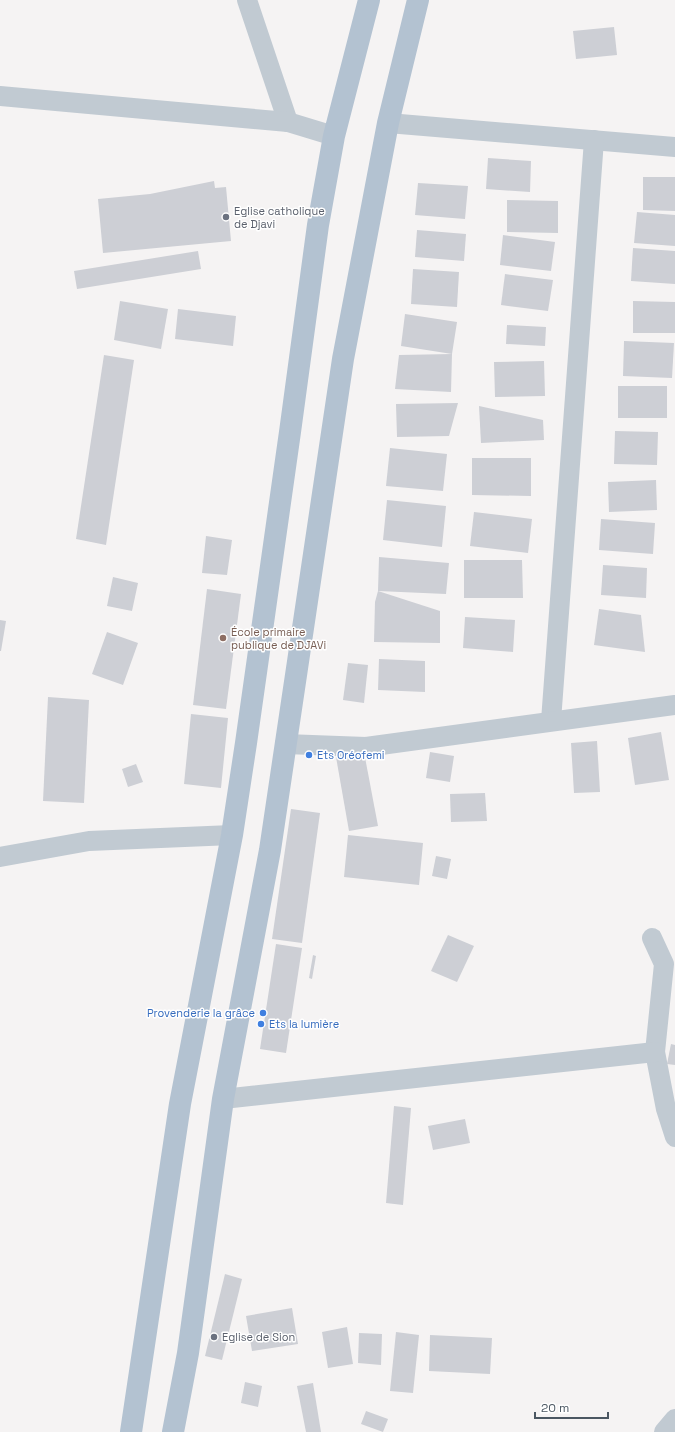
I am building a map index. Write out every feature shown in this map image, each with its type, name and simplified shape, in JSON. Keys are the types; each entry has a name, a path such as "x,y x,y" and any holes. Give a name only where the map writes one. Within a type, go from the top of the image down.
{"main road":[{"path":"130,1432 180,1104 232,835 290,432 318,224 334,136 369,0"},
{"path":"173,1432 188,1353 223,1100 270,850 343,359 388,123 418,0"}],"street":[{"path":"247,0 288,122"},
{"path":"0,96 288,122 334,136"},
{"path":"388,123 675,147"},
{"path":"551,721 594,140"},
{"path":"285,744 366,747 675,705"},
{"path":"0,858 89,841 232,835"},
{"path":"652,938 664,964 655,1052 666,1109 675,1138"},
{"path":"223,1100 655,1052"},
{"path":"664,1432 675,1419"}],"building":[{"path":"614,27 617,55 576,59 573,31"},
{"path":"488,158 531,161 530,192 486,189"},
{"path":"643,177 675,177 675,211 643,210"},
{"path":"214,181 215,188 226,187 231,241 103,253 98,199 150,194"},
{"path":"418,183 468,186 465,219 415,215"},
{"path":"507,200 558,201 558,233 507,232"},
{"path":"637,212 675,215 675,246 634,243"},
{"path":"417,230 466,234 464,261 415,257"},
{"path":"503,235 555,242 551,271 500,265"},
{"path":"633,248 675,251 675,284 631,281"},
{"path":"198,251 201,269 77,289 74,271"},
{"path":"413,269 459,272 457,307 411,304"},
{"path":"505,274 553,280 548,311 501,305"},
{"path":"120,301 168,309 161,349 114,340"},
{"path":"633,301 675,302 675,333 633,333"},
{"path":"178,309 236,316 233,346 175,339"},
{"path":"405,314 457,322 452,354 401,346"},
{"path":"507,325 546,327 545,346 506,344"},
{"path":"624,341 674,343 672,378 623,376"},
{"path":"452,354 451,392 395,389 399,355"},
{"path":"104,355 134,360 106,545 76,539"},
{"path":"544,361 545,396 495,397 494,362"},
{"path":"618,386 667,386 667,418 618,418"},
{"path":"458,403 449,436 397,437 396,404"},
{"path":"479,406 543,420 544,440 481,443"},
{"path":"615,431 658,432 657,465 614,464"},
{"path":"390,448 447,454 443,491 386,486"},
{"path":"472,458 531,458 531,496 472,495"},
{"path":"656,480 657,510 609,512 608,482"},
{"path":"387,500 446,506 442,547 383,540"},
{"path":"474,512 532,519 528,553 470,546"},
{"path":"601,519 655,523 653,554 599,550"},
{"path":"206,536 232,540 227,575 202,573"},
{"path":"379,557 449,563 446,594 378,591"},
{"path":"464,560 522,560 523,598 464,598"},
{"path":"603,565 647,568 646,598 601,595"},
{"path":"113,577 138,583 132,611 107,606"},
{"path":"207,589 241,594 226,709 193,705"},
{"path":"378,591 440,611 440,643 374,642 375,602"},
{"path":"599,609 641,615 645,652 594,645"},
{"path":"465,617 515,620 513,652 463,648"},
{"path":"0,620 6,621 1,651 0,651"},
{"path":"107,632 138,643 123,685 92,674"},
{"path":"379,659 425,661 425,692 378,690"},
{"path":"348,663 368,665 364,703 343,700"},
{"path":"48,697 89,700 84,803 43,801"},
{"path":"191,714 228,718 221,788 184,784"},
{"path":"661,732 669,780 635,785 628,738"},
{"path":"597,741 600,792 574,793 571,743"},
{"path":"364,752 378,826 349,831 336,757"},
{"path":"430,752 454,756 450,782 426,778"},
{"path":"136,764 143,782 128,787 122,769"},
{"path":"485,793 487,821 451,822 450,794"},
{"path":"291,809 320,813 302,943 272,939"},
{"path":"348,835 423,843 419,885 344,877"},
{"path":"436,856 451,859 447,879 432,876"},
{"path":"448,935 474,946 457,982 431,971"},
{"path":"276,944 302,948 286,1053 260,1049"},
{"path":"313,955 316,956 312,979 309,978"},
{"path":"671,1044 675,1045 675,1065 667,1064"},
{"path":"394,1106 411,1108 403,1205 386,1203"},
{"path":"465,1119 470,1143 433,1150 428,1126"},
{"path":"225,1274 242,1279 222,1360 205,1356"},
{"path":"292,1308 298,1344 252,1351 246,1316"},
{"path":"347,1327 353,1364 328,1368 322,1332"},
{"path":"396,1332 419,1335 413,1393 390,1391"},
{"path":"359,1333 382,1334 381,1365 358,1363"},
{"path":"430,1335 492,1338 490,1374 429,1371"},
{"path":"245,1382 262,1386 258,1407 241,1403"},
{"path":"313,1383 321,1432 306,1432 297,1386"},
{"path":"366,1411 388,1419 383,1432 361,1424"}],"place":[{"name":"Eglise catholique de Djavi","path":"226,217"},
{"name":"École primaire publique de DJAVi","path":"223,638"},
{"name":"Ets Oréofemi","path":"309,755"},
{"name":"Provenderie la grâce","path":"263,1013"},
{"name":"Ets la lumière","path":"261,1024"},
{"name":"Eglise de Sion","path":"214,1337"}]}
